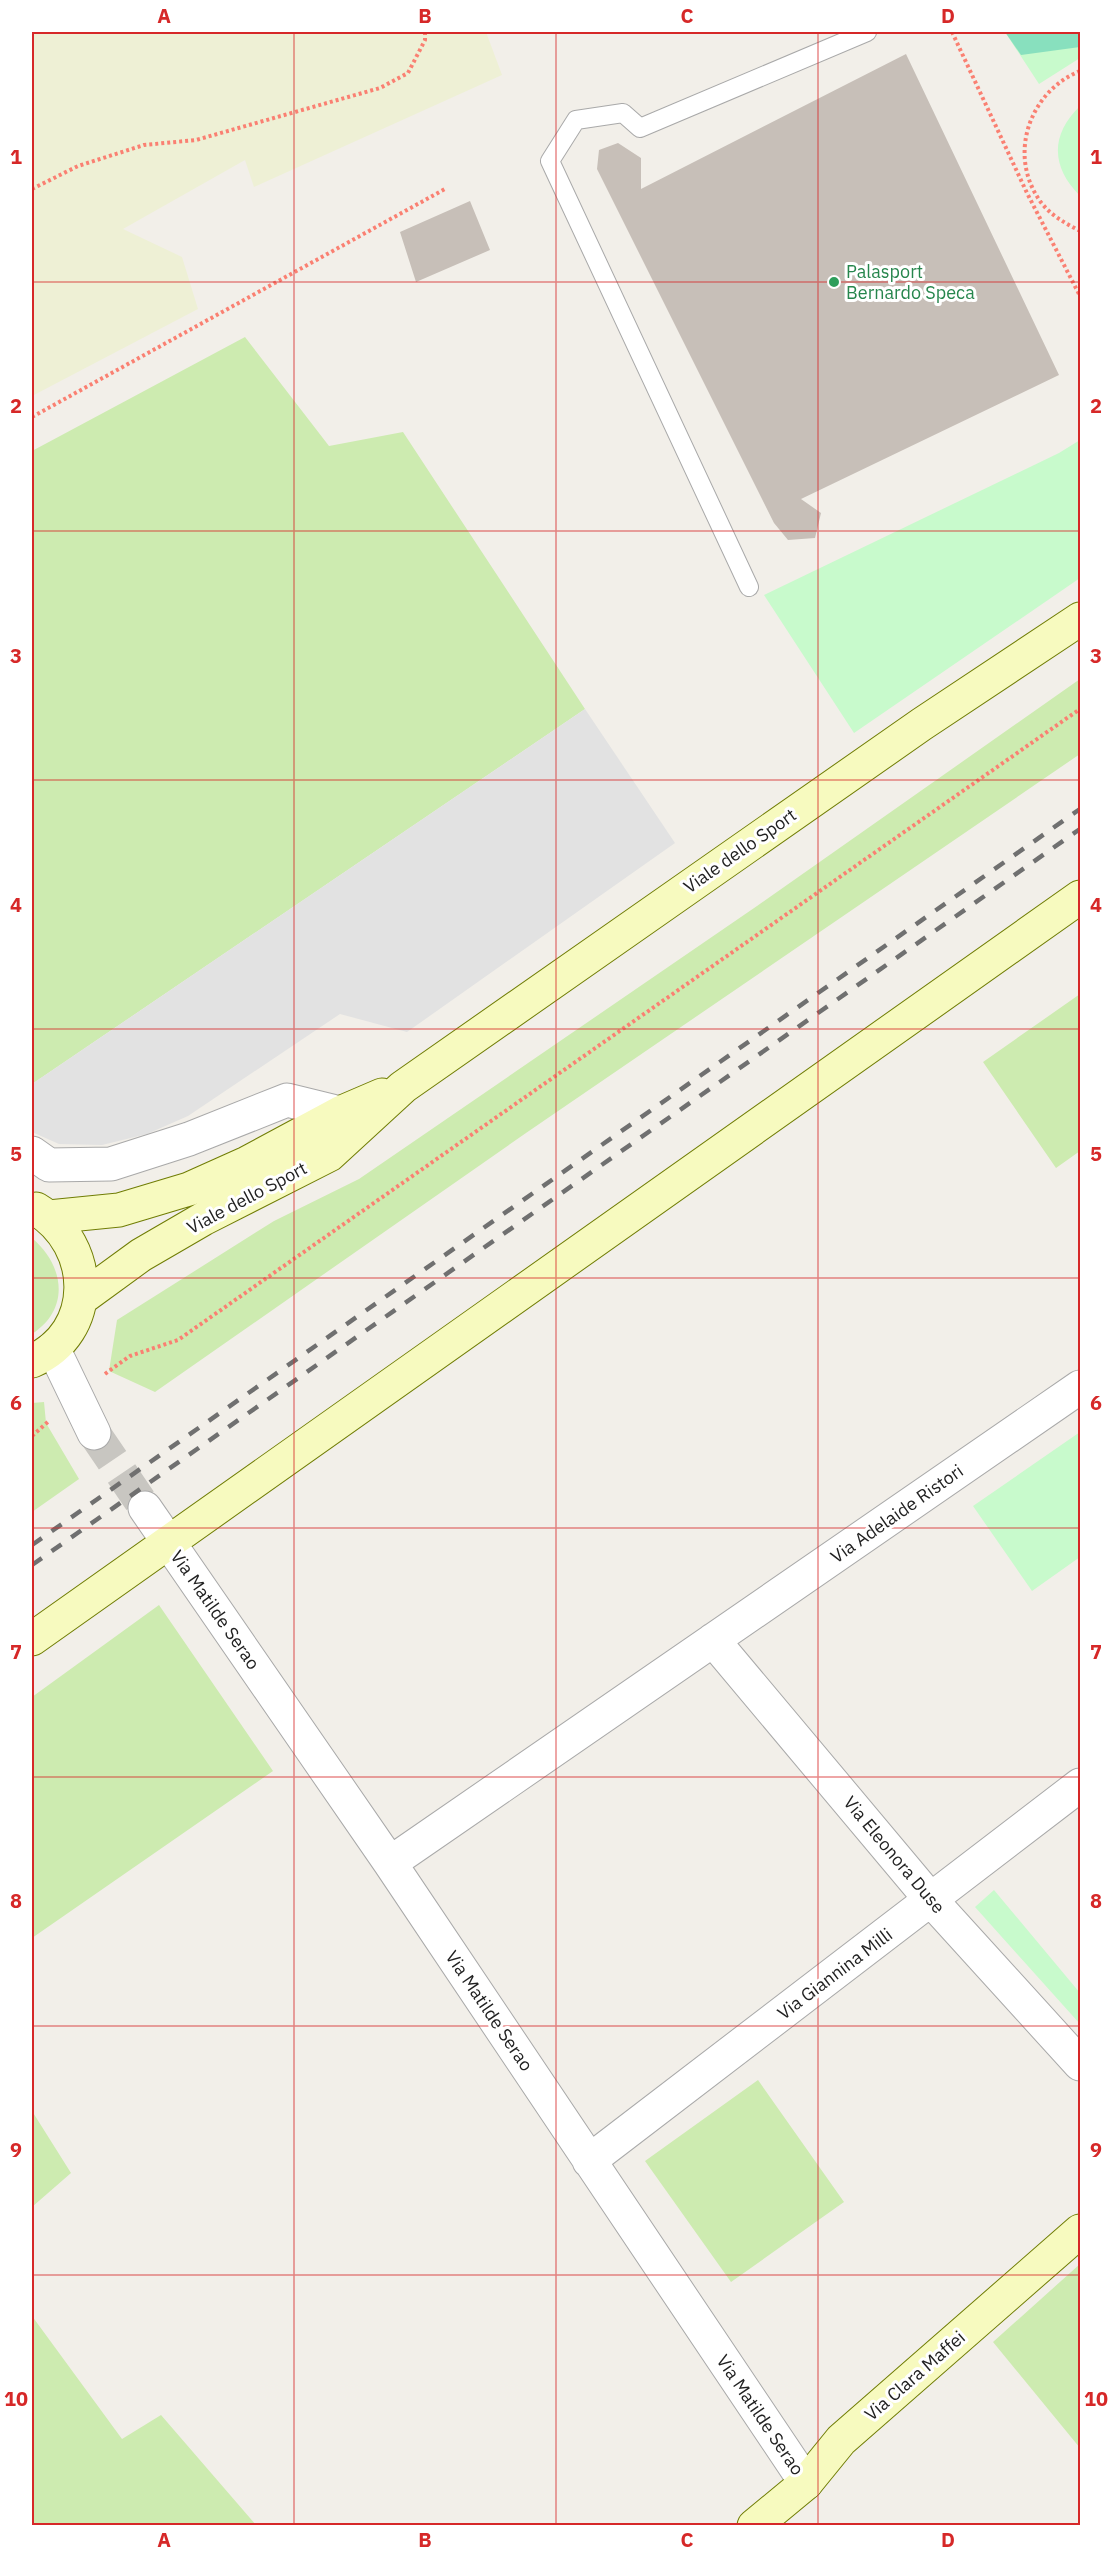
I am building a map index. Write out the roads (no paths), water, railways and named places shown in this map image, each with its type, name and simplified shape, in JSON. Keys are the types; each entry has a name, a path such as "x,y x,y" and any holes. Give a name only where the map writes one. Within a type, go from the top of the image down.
{"street":[{"name":"Viale dello Sport","path":"82,1298 141,1255 203,1219 329,1155 403,1087 922,724 1080,619"},
{"path":"32,1639 1080,897"},
{"name":"Viale dello Sport","path":"40,1212 119,1210 189,1189 248,1163 340,1113 403,1087"},
{"path":"32,1153 48,1165 111,1164 189,1139 287,1100 340,1113"},
{"path":"40,1212 64,1233 79,1263 82,1298 66,1334 42,1355 75,1395 94,1433"},
{"name":"Via Adelaide Ristori","path":"390,1863 1080,1387"},
{"name":"Via Matilde Serao","path":"145,1508 390,1863 806,2483"},
{"name":"Via Eleonora Duse","path":"714,1640 931,1900 1080,2064"},
{"name":"Via Giannina Milli","path":"588,2161 1080,1785"},
{"name":"Via Clara Maffei","path":"754,2526 806,2483 842,2440 1080,2231"}],"lane":[{"path":"748,587 550,161 576,120 623,113 640,128 867,32"}],"tunnel":[{"path":"94,1433 145,1508"}],"railway":[{"path":"32,1545 1080,809"},
{"path":"32,1565 1080,829"}],"place":[{"name":"Palasport Bernardo Speca","path":"834,282"}]}
